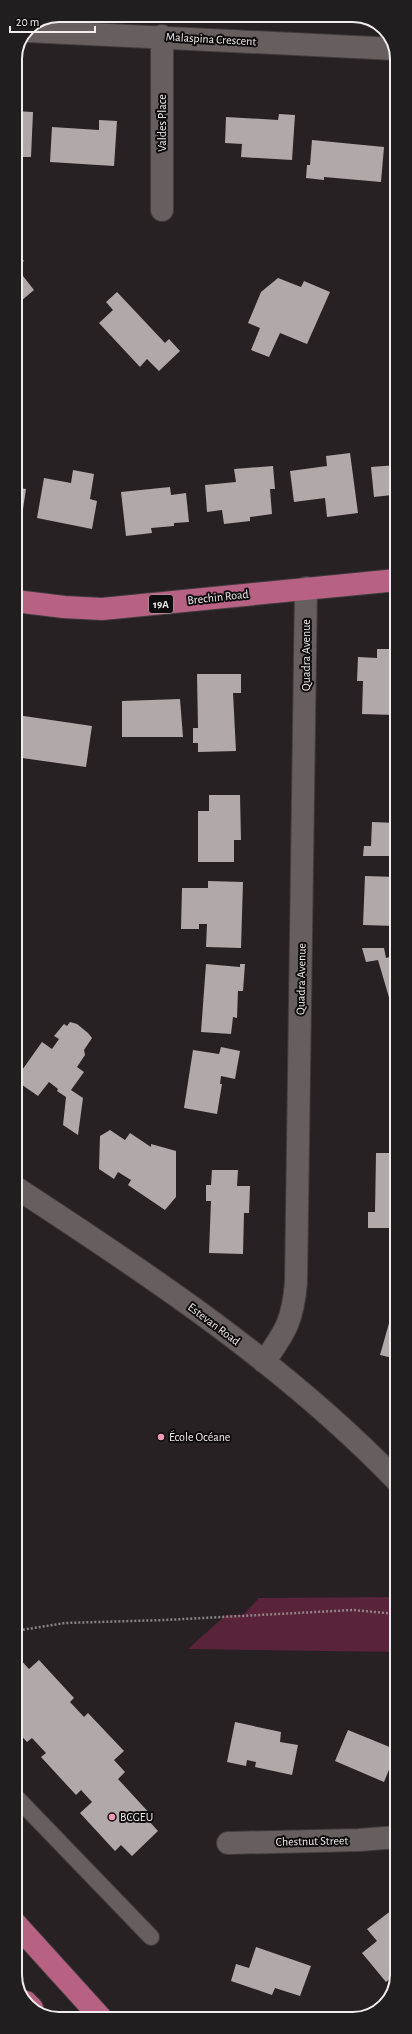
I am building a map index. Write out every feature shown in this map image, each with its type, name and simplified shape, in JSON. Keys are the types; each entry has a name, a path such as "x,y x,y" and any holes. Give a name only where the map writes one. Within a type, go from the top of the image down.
{"main road":[{"name":"Brechin Road","path":"22,602 64,607 102,609 390,581"},
{"path":"22,1931 96,2012"}],"street":[{"name":"Malaspina Crescent","path":"36,30 388,49"},
{"name":"Valdes Place","path":"162,36 162,210"},
{"name":"Quadra Avenue","path":"264,1362 285,1332 290,1320 294,1306 296,1282 306,588"},
{"name":"Estevan Road","path":"22,1193 152,1279 264,1362 330,1417 390,1474"},
{"name":"Chestnut Street","path":"228,1843 359,1840 390,1838"}],"lane":[{"path":"22,1803 151,1938"}],"path":[{"path":"22,1630 65,1623 165,1620 353,1610 390,1613"}],"shaded area":[{"path":"390,1597 390,1652 188,1649 226,1615 243,1615 259,1598"}],"building":[{"path":"22,111 33,112 31,157 23,157 22,169"},
{"path":"279,114 295,115 292,160 241,157 242,144 225,143 226,117 278,120"},
{"path":"99,120 117,121 114,166 50,162 52,127 99,130"},
{"path":"312,140 384,147 381,182 324,177 324,180 306,178 307,165 310,165"},
{"path":"22,275 34,290 22,300"},
{"path":"278,278 301,287 304,281 330,292 307,344 280,333 269,357 251,350 260,328 248,323 261,292"},
{"path":"117,292 165,343 169,339 180,351 159,371 147,359 140,367 99,323 113,310 106,302"},
{"path":"350,453 358,513 327,517 325,498 294,502 290,471 327,466 326,456"},
{"path":"273,466 275,489 270,489 272,514 250,517 250,521 224,524 222,510 207,512 205,485 236,482 234,469"},
{"path":"390,466 390,495 374,497 371,467"},
{"path":"73,470 94,474 90,499 97,501 92,529 37,518 44,478 71,483"},
{"path":"170,487 171,495 186,493 189,522 174,523 174,526 151,528 152,533 126,536 121,492"},
{"path":"22,488 26,489 22,516"},
{"path":"377,649 390,649 390,715 362,714 363,681 357,681 358,657 377,658"},
{"path":"197,674 241,674 241,693 233,693 236,751 198,752 198,743 193,743 193,728 198,728"},
{"path":"180,699 183,737 122,737 122,701"},
{"path":"22,716 92,726 86,767 22,758"},
{"path":"209,795 240,795 241,840 234,840 234,862 198,862 198,811 209,811"},
{"path":"372,822 390,823 390,856 363,856 364,846 371,846"},
{"path":"365,876 390,877 390,926 363,925"},
{"path":"208,881 243,882 241,948 206,947 207,924 199,924 199,929 181,929 182,888 208,888"},
{"path":"362,948 384,948 386,958 390,957 390,1001 378,960 366,962"},
{"path":"206,964 240,967 240,964 245,964 243,991 238,991 237,1018 233,1017 231,1034 201,1032"},
{"path":"70,1022 77,1024 92,1038 84,1050 85,1055 77,1067 84,1072 71,1090 83,1098 78,1135 63,1125 66,1097 57,1091 58,1089 49,1082 38,1096 22,1085 22,1070 42,1042 52,1049 59,1039 54,1036 64,1024 67,1026"},
{"path":"221,1047 240,1051 235,1079 221,1076 220,1084 222,1084 217,1114 184,1108 193,1050 219,1054"},
{"path":"110,1130 125,1140 130,1133 151,1147 151,1144 176,1151 176,1197 165,1210 128,1185 131,1180 118,1172 114,1179 99,1169 100,1136"},
{"path":"376,1153 390,1153 390,1228 368,1228 368,1212 375,1212"},
{"path":"212,1170 238,1170 237,1186 250,1186 249,1213 244,1213 243,1254 209,1253 211,1201 206,1201 206,1185 211,1185"},
{"path":"390,1320 390,1357 380,1355"},
{"path":"39,1660 74,1698 70,1702 84,1717 88,1713 124,1751 114,1760 125,1772 118,1779 152,1816 148,1820 158,1831 132,1856 121,1845 115,1851 80,1813 92,1802 81,1790 76,1795 41,1757 46,1753 32,1738 27,1742 22,1737 22,1661 29,1669"},
{"path":"235,1722 281,1732 280,1742 298,1745 292,1775 255,1767 256,1762 247,1760 246,1766 227,1762"},
{"path":"348,1730 390,1747 390,1767 384,1782 335,1761"},
{"path":"390,1912 390,1978 386,1982 362,1953 377,1941 367,1929"},
{"path":"256,1947 311,1966 300,1996 275,1988 272,1995 231,1981 236,1964 249,1968"}],"place":[{"name":"École Océane","path":"161,1437"},
{"name":"BCGEU","path":"112,1817"}]}
